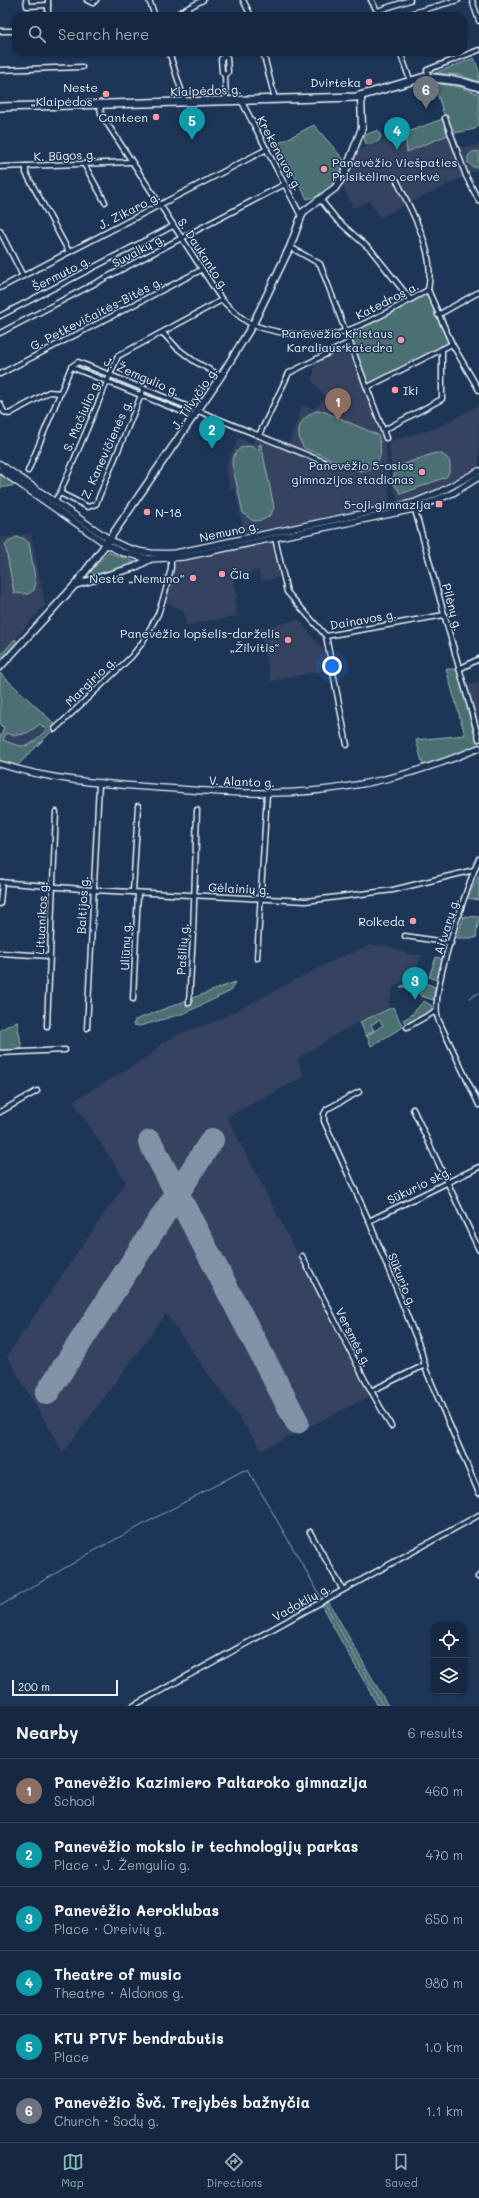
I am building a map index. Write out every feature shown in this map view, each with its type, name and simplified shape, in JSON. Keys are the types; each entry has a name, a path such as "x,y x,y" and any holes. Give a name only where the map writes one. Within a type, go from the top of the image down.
{"highway":[{"path":"410,80 429,79 459,81 479,87"},
{"path":"429,79 457,84 479,92"},
{"name":"Klaipėdos g.","path":"0,107 359,96 410,80"}],"main road":[{"name":"J. Tilvyčio g.","path":"0,667 75,585 108,542 222,376 253,324 290,247 301,216 306,208 335,188 341,182 360,134 362,119 359,96"},
{"name":"Nemuno g.","path":"0,464 108,542 139,552 152,554 176,553 414,506 479,471"},
{"name":"Nemuno g.","path":"0,470 128,554 150,559 171,559 275,538 414,506 453,493 479,477"},
{"path":"75,585 123,572 150,559"},
{"name":"V. Alanto g.","path":"0,764 42,776 99,784 267,793 319,791 370,783 424,769 479,748"}],"street":[{"path":"26,0 27,6 48,5"},
{"path":"48,0 48,12"},
{"path":"87,0 93,3 96,0"},
{"path":"149,0 154,12"},
{"path":"181,12 203,0"},
{"path":"243,0 249,12"},
{"path":"371,0 377,11 410,0"},
{"path":"416,12 458,0"},
{"path":"472,0 479,21"},
{"path":"473,5 479,3"},
{"path":"0,32 12,31"},
{"path":"467,55 479,50"},
{"path":"170,56 185,102"},
{"path":"264,56 275,99"},
{"path":"401,56 410,80"},
{"path":"429,79 427,70 463,56"},
{"path":"0,70 82,67"},
{"path":"225,76 226,101"},
{"name":"Krekenavos g.","path":"241,100 301,216"},
{"name":"S. Daukanto g.","path":"100,105 101,114 201,270 222,300 238,315 253,324 282,332 312,335 346,332"},
{"path":"445,118 466,176 479,201"},
{"name":"J. Zikaro g.","path":"0,288 267,149"},
{"name":"K. Būgos g.","path":"0,167 131,162"},
{"path":"84,164 105,202"},
{"path":"26,166 26,173 69,252"},
{"path":"397,181 428,248 431,280 428,290"},
{"name":"Suvalkų g.","path":"0,333 285,184"},
{"path":"320,199 329,213 371,250 410,299"},
{"name":"Šermuto g.","path":"0,316 173,226"},
{"path":"0,231 23,276"},
{"path":"290,247 320,264 368,387 386,438"},
{"name":"G. Petkevičaitės-Bitės g.","path":"0,374 201,270"},
{"name":"Katedros a.","path":"346,332 428,290 452,344 479,390"},
{"path":"438,315 479,292"},
{"name":"S. Mačiulio g.","path":"54,502 60,493 106,381 120,354 163,333 222,300"},
{"path":"163,333 177,348 194,362 222,376"},
{"path":"259,435 288,373 350,342"},
{"path":"368,387 452,344"},
{"path":"384,430 442,399 442,349"},
{"name":"J. Žemgulio g.","path":"71,367 78,362 110,373 329,464"},
{"path":"28,471 71,367"},
{"name":"J. Žemgulio g.","path":"71,367 195,417"},
{"name":"Z. Kanevičienės g.","path":"60,493 88,507 96,504 144,388"},
{"path":"0,404 4,412 9,414 49,392 60,393"},
{"name":"Pilėnų g.","path":"414,506 479,739"},
{"name":"Dainavos g.","path":"275,538 287,592 326,636 444,614"},
{"name":"Margirio g.","path":"55,729 130,657 142,643 158,614 163,600 172,568 171,559"},
{"path":"326,636 347,745"},
{"path":"459,669 479,659"},
{"name":"Baltijos g.","path":"87,1028 99,784"},
{"path":"257,958 259,899 267,793"},
{"name":"Uliūnų g.","path":"133,999 138,806"},
{"name":"Pašilių g.","path":"188,1003 197,810"},
{"name":"Lituanikos g.","path":"47,1026 56,812"},
{"name":"Aitvarų g.","path":"479,858 439,985 436,1011 440,1023 479,1105"},
{"name":"Gėlainių g.","path":"1,882 53,885 93,890 306,901 393,890 474,870"},
{"path":"0,904 1,882"},
{"path":"405,936 451,944"},
{"path":"0,953 49,956"},
{"path":"407,1027 436,1011"},
{"path":"0,1053 65,1050"},
{"path":"0,1112 37,1091"},
{"name":"Sūkurio g.","path":"358,1092 327,1110 324,1114 324,1121 369,1221 421,1350 425,1365 479,1493"},
{"path":"413,1109 479,1250"},
{"name":"Sūkurio skg.","path":"369,1221 479,1167"},
{"name":"Versmės g.","path":"302,1256 371,1391 392,1426"},
{"path":"371,1391 425,1365"},
{"name":"Vadoklių g.","path":"133,1706 479,1515"},
{"path":"310,1532 343,1590"}],"shaded area":[{"path":"405,133 407,152 450,134 466,176 380,217 370,201 353,208 341,182 353,152"},
{"path":"479,145 479,171 468,173 458,148"},
{"path":"349,345 383,433 386,449 390,506 245,537 235,489 230,489 226,467 238,438 252,443 255,438 286,450 303,405 314,409 326,397 311,380 314,373 314,362"},
{"path":"479,405 479,468 456,482 400,504 393,488 389,441 437,428"},
{"path":"31,533 45,605 0,656 0,537 3,538"},
{"path":"273,541 281,577 261,581 259,570 233,575 237,597 234,600 237,616 186,625 184,612 165,601 174,564 178,560"},
{"name":"Panevėžio lopšelis-darželis „Žilvitis“","path":"299,620 324,651 327,670 271,681 259,628"},
{"path":"479,681 479,731 466,687"},
{"path":"40,724 46,730 31,745 19,747 3,740 6,732 15,736 30,732"},
{"path":"371,945 387,946 412,955 422,955 412,977 393,987 389,1007 343,1030 298,1059 304,1077 227,1117 352,1360 372,1395 262,1450 166,1314 63,1453 7,1356 126,1182 73,1101 149,1056 162,1043 181,1033 216,1021 340,957"}],"green space":[{"path":"474,58 479,71 479,82 460,75 435,73"},
{"path":"434,83 460,87 479,94 479,125 475,129 450,134 407,152 405,133 445,118"},
{"path":"314,125 345,161 336,181 332,186 322,194 307,199 277,144"},
{"path":"378,130 381,137 379,141 368,145 366,144 363,136"},
{"path":"479,151 479,167 473,167 468,163 468,156 472,152"},
{"path":"428,290 452,344 368,387 346,332"},
{"path":"146,391 182,405 183,408 180,409 145,395"},
{"path":"317,411 323,411 378,435 381,448 377,464 367,470 360,471 304,448 299,436 300,426 306,417"},
{"path":"261,444 274,507 271,514 266,518 253,521 243,513 232,464 235,454 241,448 249,446 259,450 259,445"},
{"name":"Panevėžio 5-osios gimnazijos stadionas","path":"435,453 444,455 449,461 450,469 446,477 401,494 393,482 395,470 401,465"},
{"path":"0,473 17,485 0,488"},
{"path":"16,537 23,538 29,543 36,583 34,590 28,594 14,593 5,544"},
{"path":"108,552 137,563 89,578 86,577"},
{"path":"15,639 19,643 0,663 0,656"},
{"path":"446,669 459,669 479,739 479,748 424,769 416,740 465,735"},
{"path":"0,673 57,726 14,769 0,764 0,738 4,727 0,726","holes":["40,724 46,730 35,741 27,746 17,745 3,740 6,733 16,735 24,734"]},
{"path":"479,875 479,900 467,898"},
{"path":"464,916 479,917 476,938 456,938"},
{"path":"436,957 443,959 437,980 429,977"},
{"path":"416,979 435,987 433,1000 421,996 418,992 410,994 406,987 400,987"},
{"path":"235,982 231,991 185,1013 140,1026 133,1025 135,1020"},
{"path":"424,1001 432,1006 431,1011 407,1024 403,1020 410,1016"},
{"path":"393,1007 403,1027 371,1046 367,1036 383,1025 379,1020 371,1025 374,1030 366,1036 360,1022"},
{"path":"17,1021 22,1049 0,1051 0,1030"},
{"path":"327,1599 388,1706 378,1706 320,1603"}],"waterway":[{"path":"469,998 479,993"},
{"path":"0,1606 92,1552 242,1471 248,1470 321,1597"},
{"path":"326,1605 383,1706"}],"runway":[{"path":"47,1393 212,1140"},
{"path":"150,1142 297,1422"}],"place":[{"name":"Dvirteka","path":"369,82"},
{"name":"Neste „Klaipėdos“","path":"106,94"},
{"name":"Panevėžio Švč. Trejybės bažnyčia","path":"426,109"},
{"name":"Canteen","path":"156,117"},
{"name":"KTU PTVF bendrabutis","path":"192,140"},
{"name":"Theatre of music","path":"397,150"},
{"name":"Panevėžio Viešpaties Prisikėlimo cerkvė","path":"324,169"},
{"name":"Panevėžio Kristaus Karaliaus katedra","path":"401,340"},
{"name":"Iki","path":"395,390"},
{"name":"Panevėžio Kazimiero Paltaroko gimnazija","path":"338,421"},
{"name":"Panevėžio mokslo ir technologijų parkas","path":"212,449"},
{"name":"Panevėžio 5-osios gimnazijos stadionas","path":"422,472"},
{"name":"5-oji gimnazija","path":"439,504"},
{"name":"N-18","path":"147,512"},
{"name":"Čia","path":"222,574"},
{"name":"Neste „Nemuno“","path":"193,578"},
{"name":"Panevėžio lopšelis-darželis „Žilvitis“","path":"288,640"},
{"name":"Rolkeda","path":"413,921"},
{"name":"Panevėžio Aeroklubas","path":"415,1000"}]}
